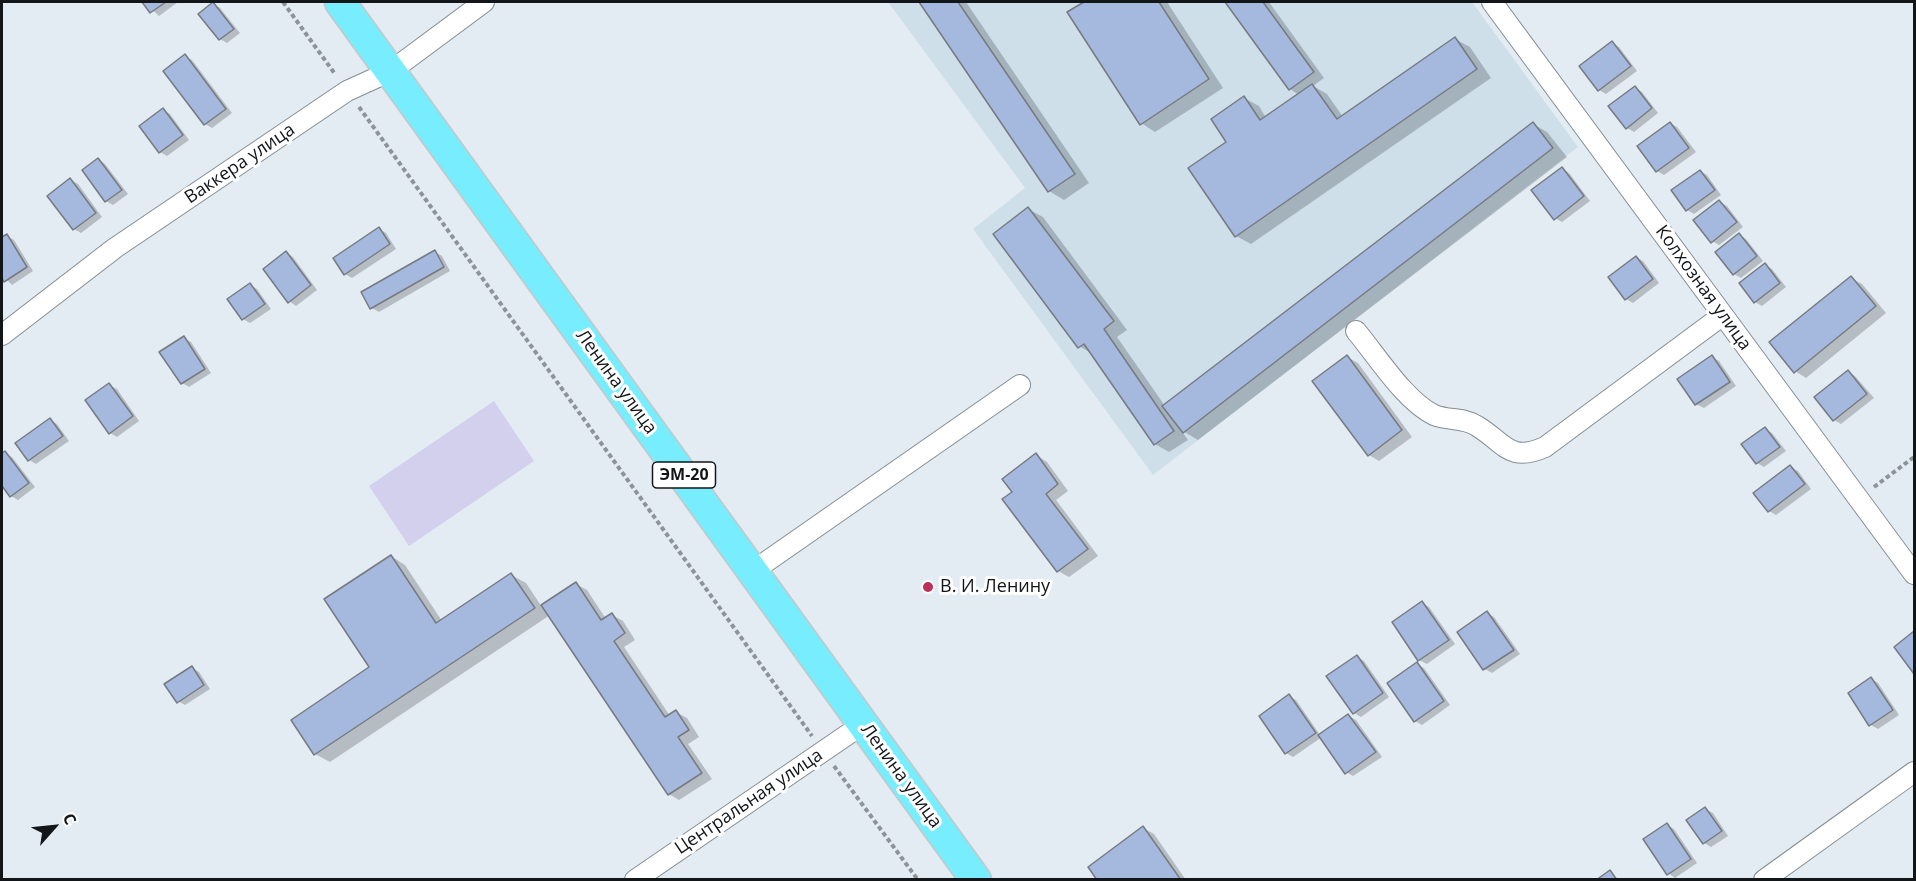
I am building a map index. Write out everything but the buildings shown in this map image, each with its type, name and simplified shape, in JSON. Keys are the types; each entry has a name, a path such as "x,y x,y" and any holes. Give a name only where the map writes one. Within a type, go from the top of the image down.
{"main road":[{"name":"Ленина улица","path":"340,2 976,879"}],"street":[{"name":"Ваккера улица","path":"2,336 115,249 347,91 390,71 484,2"},
{"name":"Колхозная улица","path":"1492,2 1914,574"},
{"path":"1356,332 1418,404 1445,419 1459,418 1478,426 1511,453 1527,454 1545,447 1723,315"},
{"path":"753,571 1020,385"},
{"name":"Центральная улица","path":"635,879 863,724"},
{"path":"1764,879 1914,772"}],"path":[{"path":"283,2 823,752 918,879"},
{"path":"1859,499 1914,457"}],"shaded area":[{"path":"888,2 1472,2 1578,147 1153,475 973,229 1025,188"},
{"path":"494,401 534,461 409,546 369,486"}],"place":[{"name":"В. И. Ленину","path":"928,587"}]}
